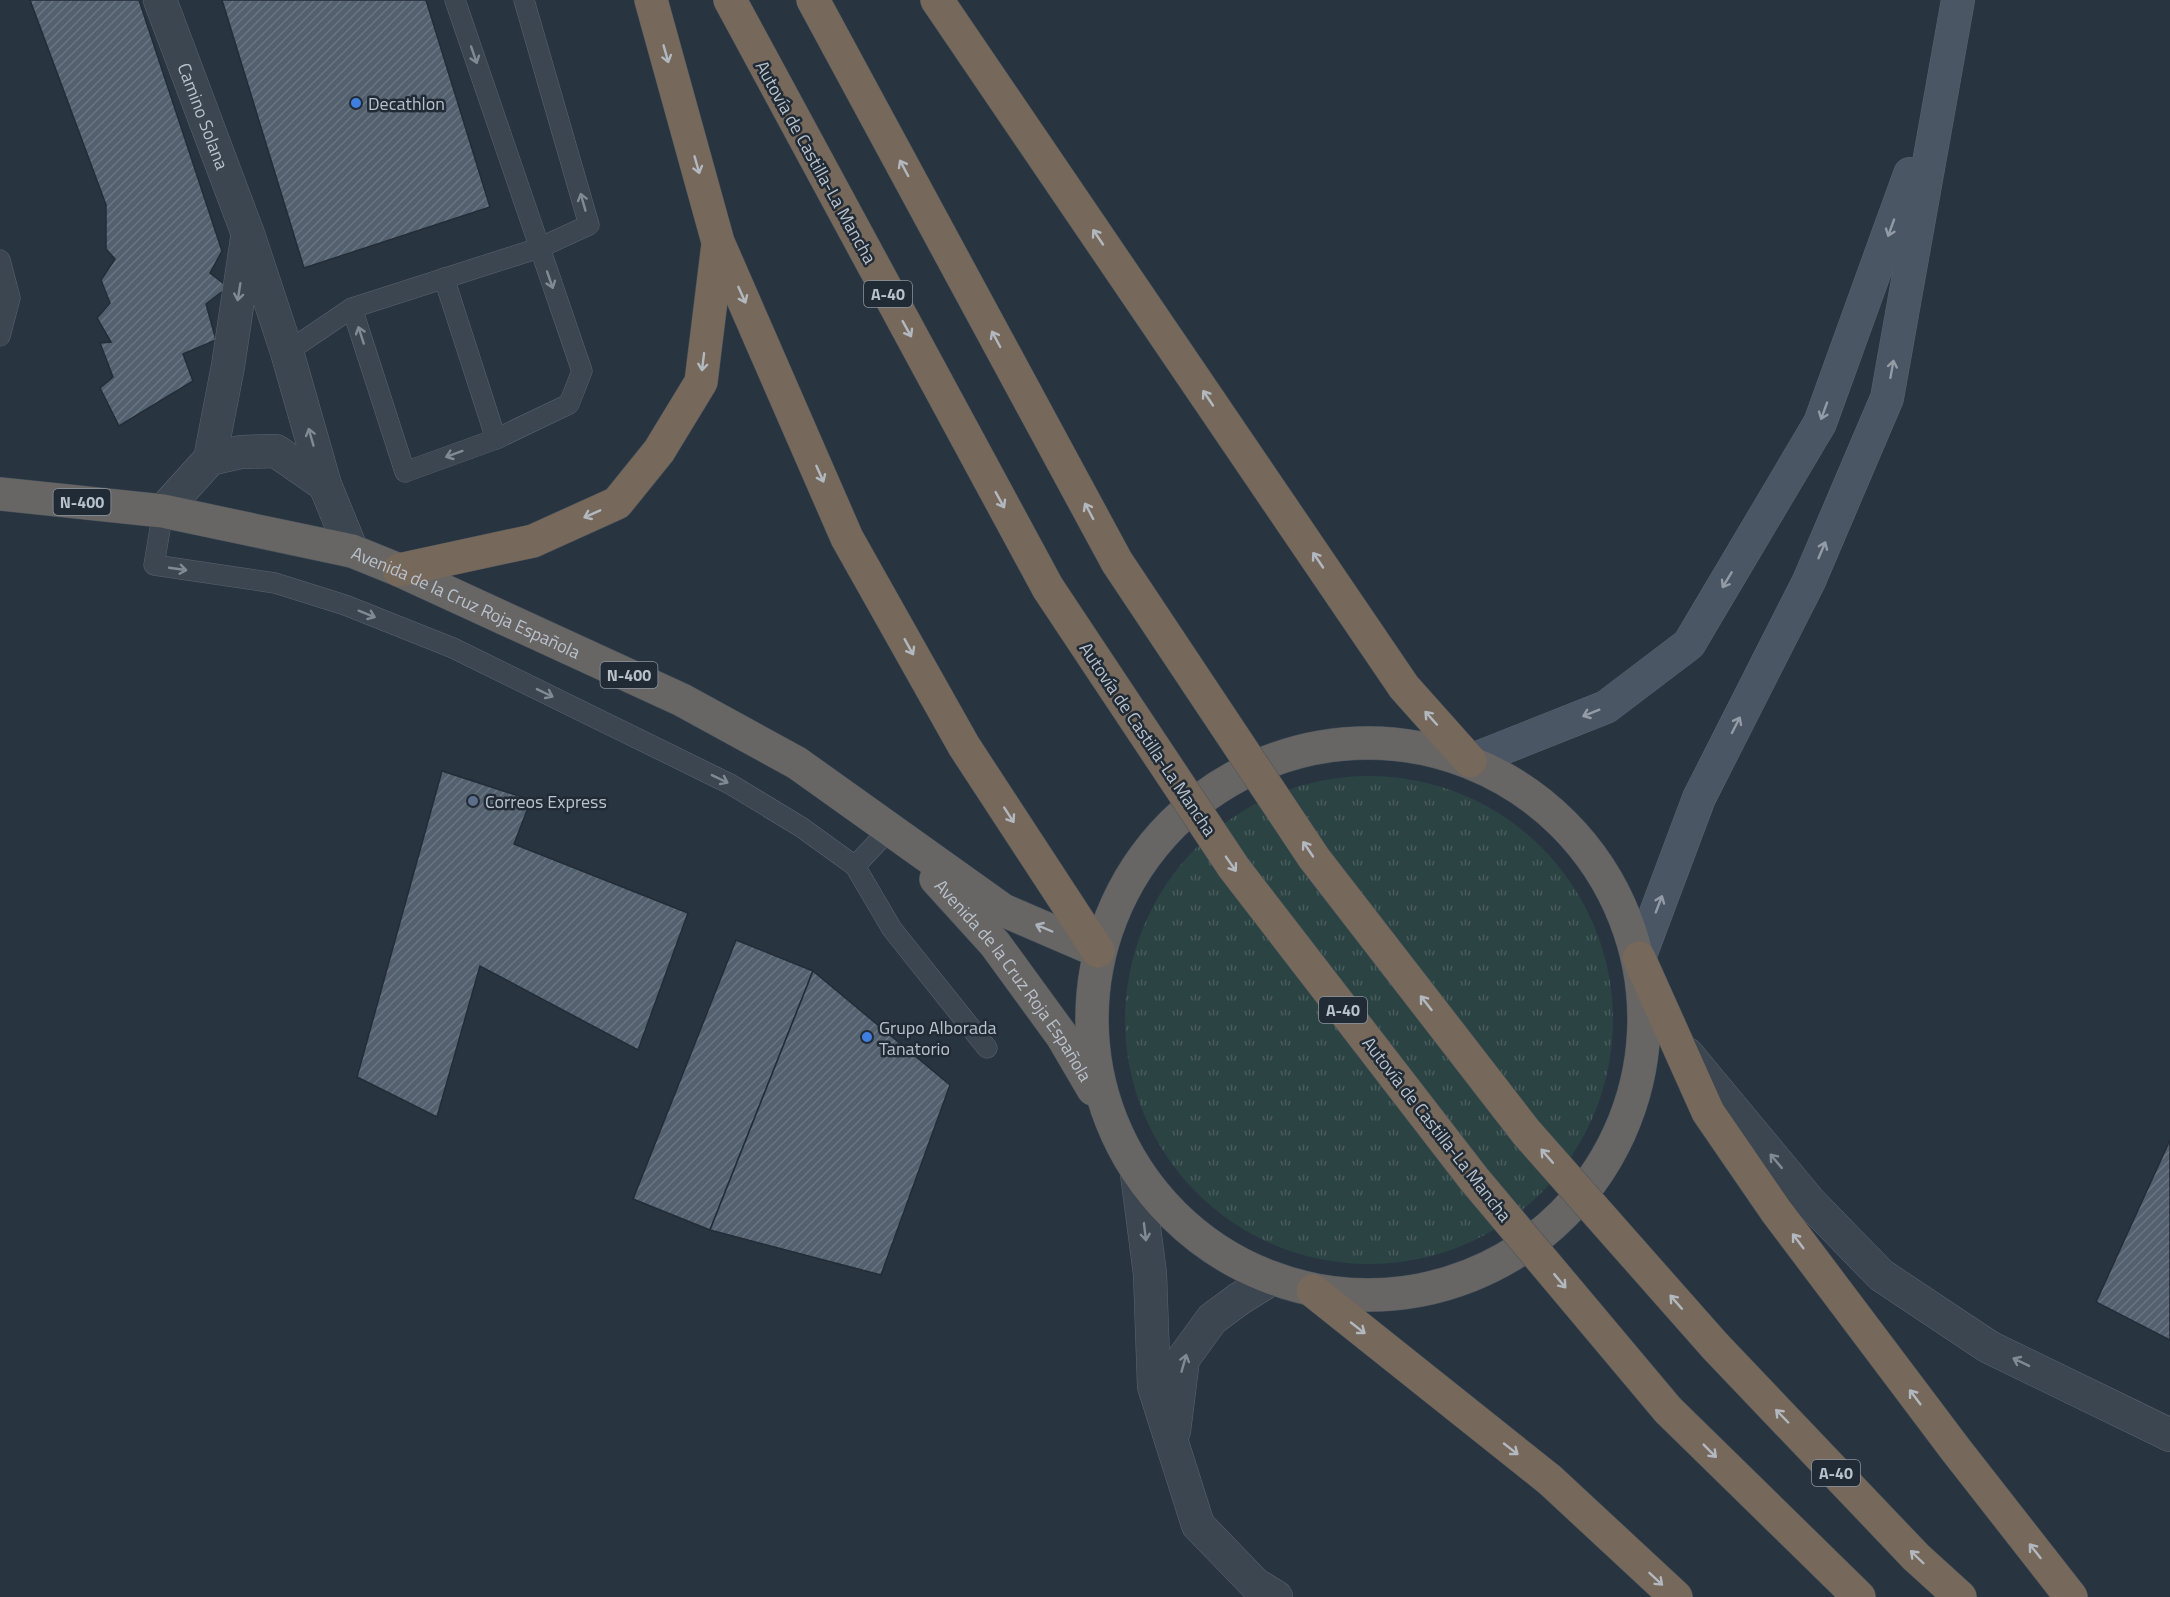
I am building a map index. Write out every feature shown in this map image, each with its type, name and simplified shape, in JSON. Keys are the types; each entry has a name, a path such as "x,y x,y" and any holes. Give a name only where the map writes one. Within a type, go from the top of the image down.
{"highway":[{"path":"651,0 718,242 848,538 964,746 1098,951"},
{"name":"Autovía de Castilla-La Mancha","path":"730,0 1048,588 1234,868 1474,1179 1668,1410 1859,1597"},
{"name":"A-40","path":"813,0 1117,562 1321,867 1526,1132 1715,1346 1916,1557 1960,1597"},
{"path":"937,0 1404,687 1470,761"},
{"path":"399,570 533,540 616,504 659,451 701,382 718,242"},
{"name":"Avenida de la Cruz Roja Española","path":"0,494 163,511 352,551 399,570 682,700 796,763 1004,910 1098,951"},
{"path":"1639,958 1646,1019 1640,1079 1609,1159 1554,1226 1482,1273 1399,1295 1313,1291 1271,1279 1196,1237 1137,1174 1106,1110 1090,1031 1098,951 1136,865 1201,797 1285,754 1378,741 1470,761 1514,783 1554,813 1608,879 1639,958 1708,1112 1776,1211 1956,1450 2071,1597"},
{"name":"Avenida de la Cruz Roja Española","path":"890,829 995,944 1062,1035 1106,1110"},
{"path":"1313,1291 1550,1480 1676,1597"}],"main road":[{"path":"1639,958 1699,798 1809,581 1887,398 1958,0"},
{"path":"1470,761 1606,707 1689,644 1820,423 1940,94"}],"street":[{"name":"Camino Solana","path":"160,0 248,234 287,352 325,485 352,551"},
{"path":"163,511 210,459 228,366 248,234"},
{"path":"210,459 241,452 276,452 325,485"},
{"path":"1678,1044 1809,1201 1881,1275 1989,1347 2170,1435"},
{"path":"1137,1174 1150,1274 1154,1386 1198,1525 1259,1593"},
{"path":"1173,1442 1183,1359 1212,1319 1271,1279"}],"lane":[{"path":"352,308 405,472 496,439 569,404 582,371 455,0"},
{"path":"287,352 352,308 539,248 589,225 524,0"},
{"path":"0,260 10,298 0,336"},
{"path":"444,279 496,439"},
{"path":"163,511 154,565 275,583 345,605 453,648 730,784 801,827 855,866 892,929 987,1048"},
{"path":"855,866 890,829"}],"green space":[{"path":"1369,776 1417,781 1462,795 1505,817 1542,847 1572,884 1594,927 1608,972 1613,1020 1608,1068 1594,1113 1572,1156 1542,1193 1505,1223 1462,1245 1417,1259 1369,1264 1321,1259 1276,1245 1233,1223 1196,1193 1166,1156 1144,1113 1130,1068 1125,1020 1130,972 1144,927 1166,884 1196,847 1233,817 1276,795 1321,781"}],"building":[{"path":"30,0 139,0 222,251 210,273 228,287 206,304 216,340 183,354 193,381 119,426 100,388 113,377 100,343 111,342 97,318 110,303 101,280 115,259 106,249 106,205"},
{"name":"Decathlon","path":"222,0 426,0 490,207 304,268"},
{"path":"442,771 531,800 514,844 688,913 638,1050 480,966 437,1117 357,1077"},
{"path":"736,940 813,971 710,1230 633,1199"},
{"path":"813,971 950,1085 881,1275 710,1230"},
{"path":"2170,1140 2170,1340 2096,1302"}],"place":[{"name":"Decathlon","path":"356,103"},
{"name":"Correos Express","path":"473,801"},
{"name":"Grupo Alborada Tanatorio","path":"867,1037"}]}
